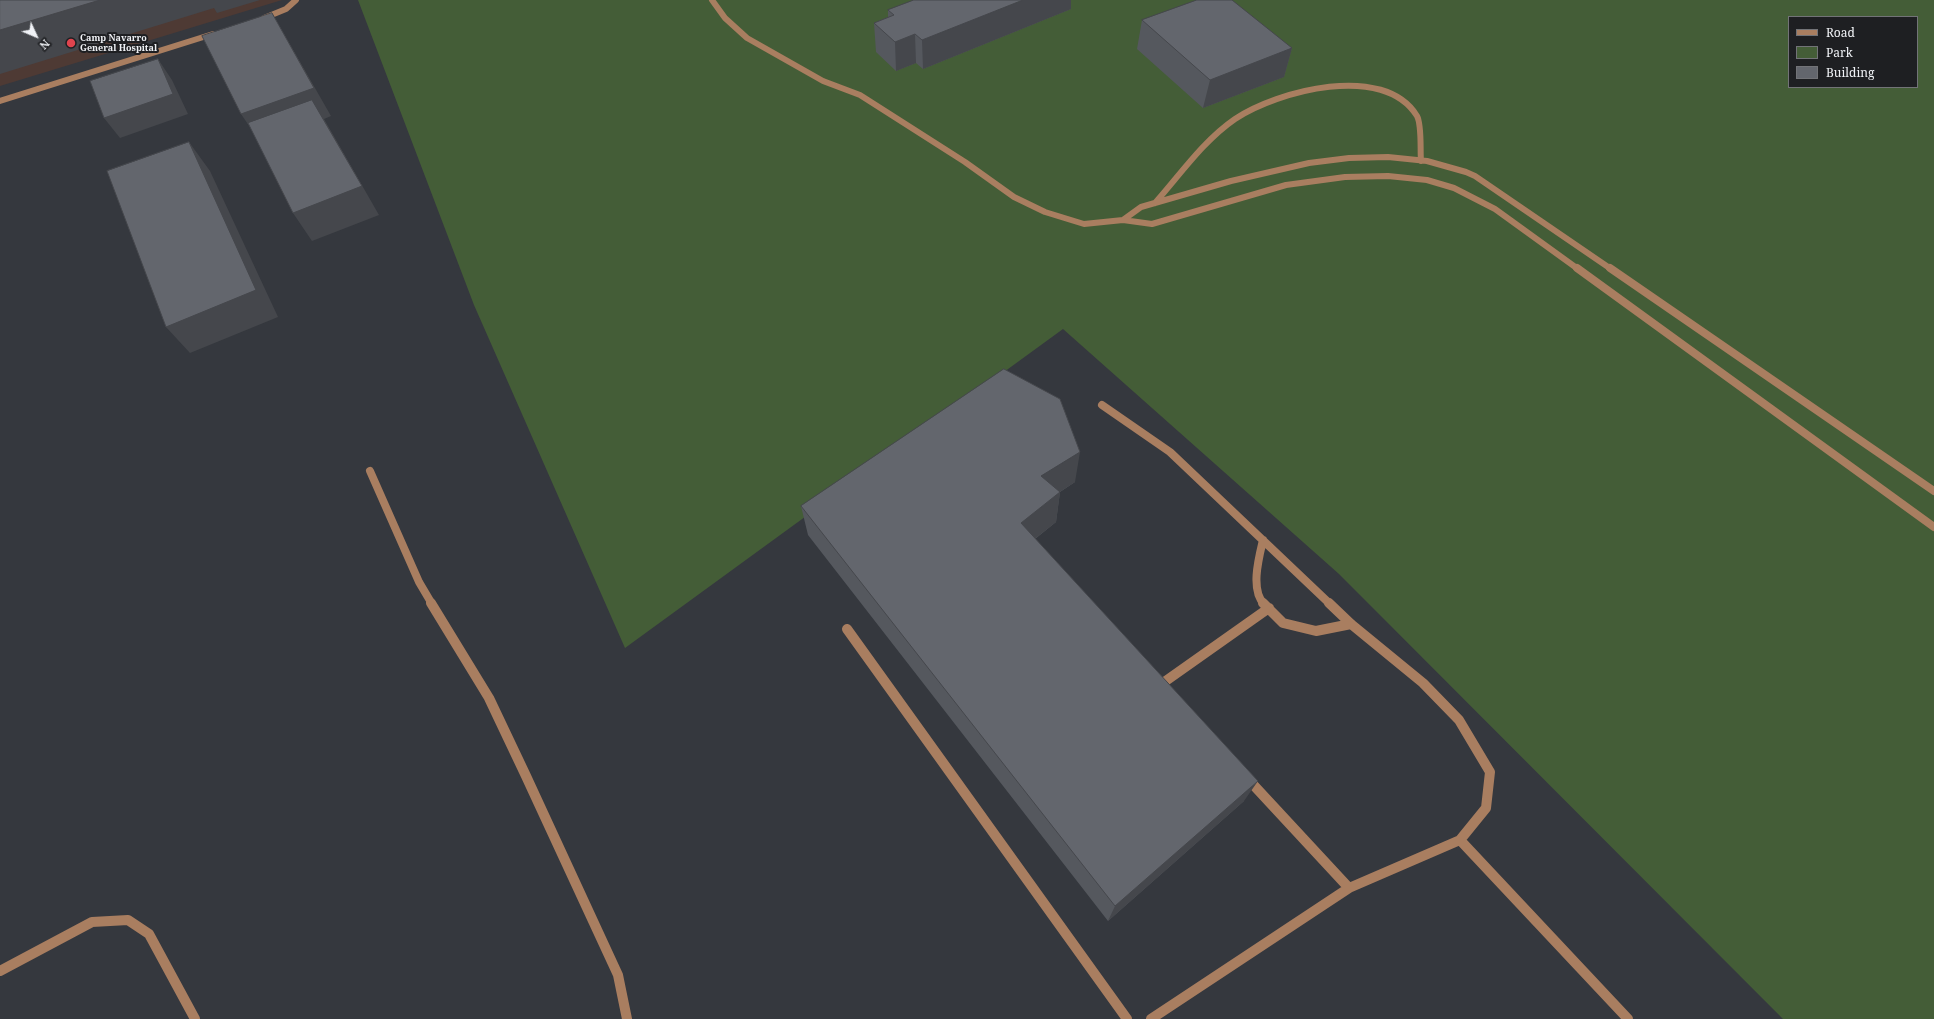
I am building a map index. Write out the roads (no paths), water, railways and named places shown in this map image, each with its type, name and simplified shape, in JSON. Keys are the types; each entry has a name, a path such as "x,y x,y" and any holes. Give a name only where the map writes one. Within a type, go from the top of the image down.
{"street":[{"path":"261,19 276,15 294,4 296,0"},
{"path":"712,0 725,18 747,38 823,81 860,95 965,162 1014,197 1045,212 1084,224 1124,220 1152,224 1286,185 1345,177 1388,176 1427,180 1454,188 1495,209 1934,527"},
{"path":"0,101 223,31"},
{"path":"1155,203 1207,144 1234,120 1253,108 1281,96 1319,87 1362,86 1382,89 1401,97 1418,116 1421,161"},
{"path":"1124,220 1141,207 1278,168 1337,158 1390,157 1435,163 1468,173 1500,192 1934,491"},
{"path":"1102,404 1170,452 1351,624 1423,683 1459,720 1490,772 1486,808 1460,840 1349,888 1150,1019"},
{"path":"370,471 419,582 489,698 526,776 618,975 627,1019"},
{"path":"1263,540 1256,572 1260,600 1283,623 1316,631 1351,624"},
{"path":"1160,685 1269,608"},
{"path":"847,629 1127,1019"},
{"path":"1241,772 1349,888"},
{"path":"1460,840 1628,1019"},
{"path":"0,970 92,922 128,920 149,934 195,1019"}],"place":[{"name":"Camp Navarro General Hospital","path":"71,43"}]}
